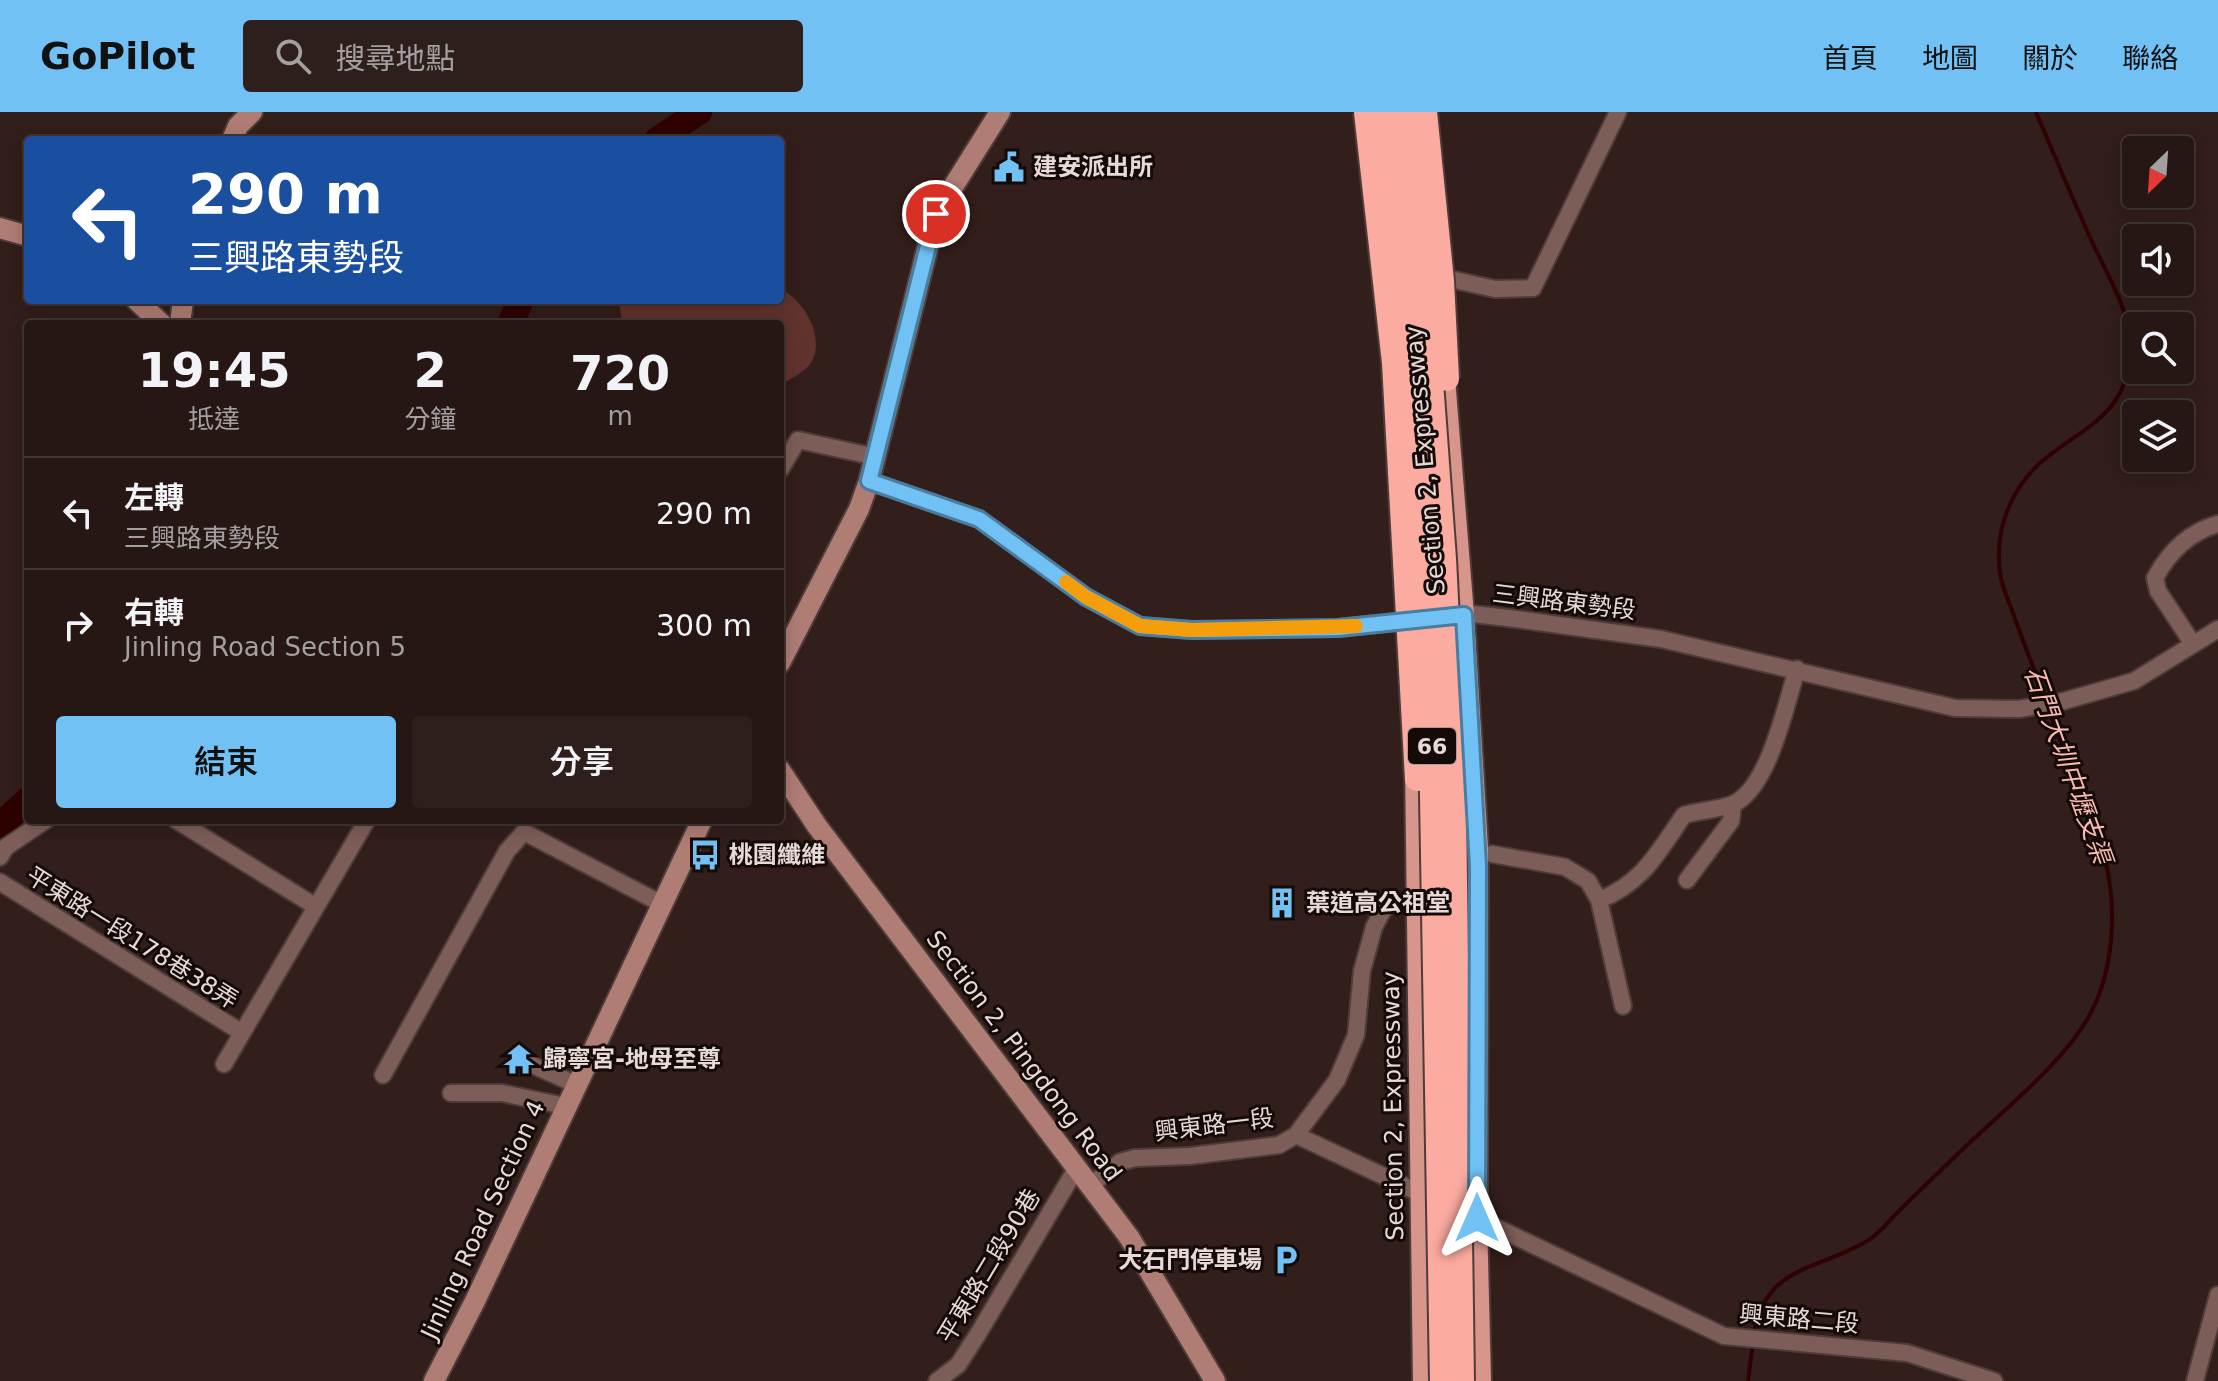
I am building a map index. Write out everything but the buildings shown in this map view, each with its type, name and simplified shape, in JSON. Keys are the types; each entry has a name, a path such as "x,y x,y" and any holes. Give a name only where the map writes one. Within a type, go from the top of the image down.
{"highway":[{"path":"1366,112 1394,363 1424,911 1446,976"},
{"name":"66","path":"1387,112 1409,337 1422,538 1446,976 1462,1381"},
{"name":"66","path":"1404,112 1424,287 1444,559 1453,738 1446,976 1435,1008 1442,1381"},
{"path":"1425,112 1442,281 1468,807 1446,976"}],"main road":[{"path":"234,136 238,126 252,112"},
{"path":"784,655 853,523 869,481 936,214 1000,112"},
{"name":"Section 2, Expressway","path":"1375,112 1403,380 1414,620 1423,1381"},
{"name":"Section 2, Expressway","path":"1419,112 1437,284 1464,615 1478,866 1477,1218 1481,1381"},
{"path":"0,228 24,235"},
{"path":"140,304 158,320"},
{"name":"Section 2, Pingdong Road","path":"784,776 817,826 1129,1237 1215,1381"},
{"name":"Jinling Road Section 4","path":"434,1381 475,1301 700,824"}],"street":[{"path":"1450,279 1495,289 1533,288 1618,112"},
{"path":"784,463 798,440 876,457"},
{"name":"三興路東勢段","path":"869,481 979,519 1086,597 1140,626 1192,630 1338,628 1464,615 1516,619 1661,639 1955,708 2019,709 2064,701 2134,681 2218,629"},
{"path":"2193,644 2158,591 2155,578 2184,540 2218,524"},
{"path":"1599,900 1616,894 1640,877 1684,815 1733,804 1751,790 1769,759 1797,669"},
{"path":"1687,880 1731,821 1733,804"},
{"path":"3,852 41,824"},
{"path":"182,824 315,906"},
{"path":"224,1064 365,824"},
{"path":"383,1075 507,851 524,832 662,904"},
{"path":"1492,854 1565,867 1588,881 1599,900 1623,1006"},
{"name":"平東路一段178巷38弄","path":"0,882 241,1032"},
{"path":"1296,1135 1337,1080 1356,1035 1362,971 1374,927 1387,903"},
{"path":"528,1063 577,1085"},
{"path":"451,1093 502,1093 565,1106"},
{"name":"興東路一段","path":"1091,1185 1120,1162 1135,1158 1190,1156 1279,1145 1296,1135 1477,1218"},
{"name":"平東路二段90巷","path":"937,1381 958,1365 1076,1169"},
{"name":"興東路二段","path":"1477,1218 1724,1336 1907,1353 1994,1381"},
{"path":"2195,1381 2218,1295"}],"shaded area":[{"path":"784,291 797,301 810,320 816,342 815,353 808,367 784,383 784,320 622,320 620,304 784,304"}],"waterway":[{"path":"663,136 699,112"},
{"name":"石門大圳中壢支渠","path":"2036,112 2119,299 2130,340 2127,376 2120,393 2098,420 2040,463 2029,475 2011,501 2001,531 2001,579 2045,699"},
{"path":"512,320 519,304"},
{"name":"石門大圳中壢支渠","path":"1754,1333 1760,1310 1770,1293 1798,1272 1877,1234 2063,1053 2097,1000 2111,942 2111,902 2106,863 2048,708"},
{"path":"0,825 24,804"},
{"name":"石門大圳中壢支渠","path":"1748,1381 1753,1342"}],"slow traffic":[{"path":"1066,582 1086,597 1140,626 1192,630 1356,626"}],"place":[{"name":"建安派出所","path":"1009,167"},
{"name":"桃園纖維","path":"705,855"},
{"name":"葉道高公祖堂","path":"1282,903"},
{"name":"歸寧宮-地母至尊","path":"519,1059"},
{"name":"大石門停車場","path":"1286,1260"}],"route":[{"path":"936,214 869,481 979,519 1086,597 1140,626 1192,630 1338,628 1464,615 1478,866 1477,1218"}]}
